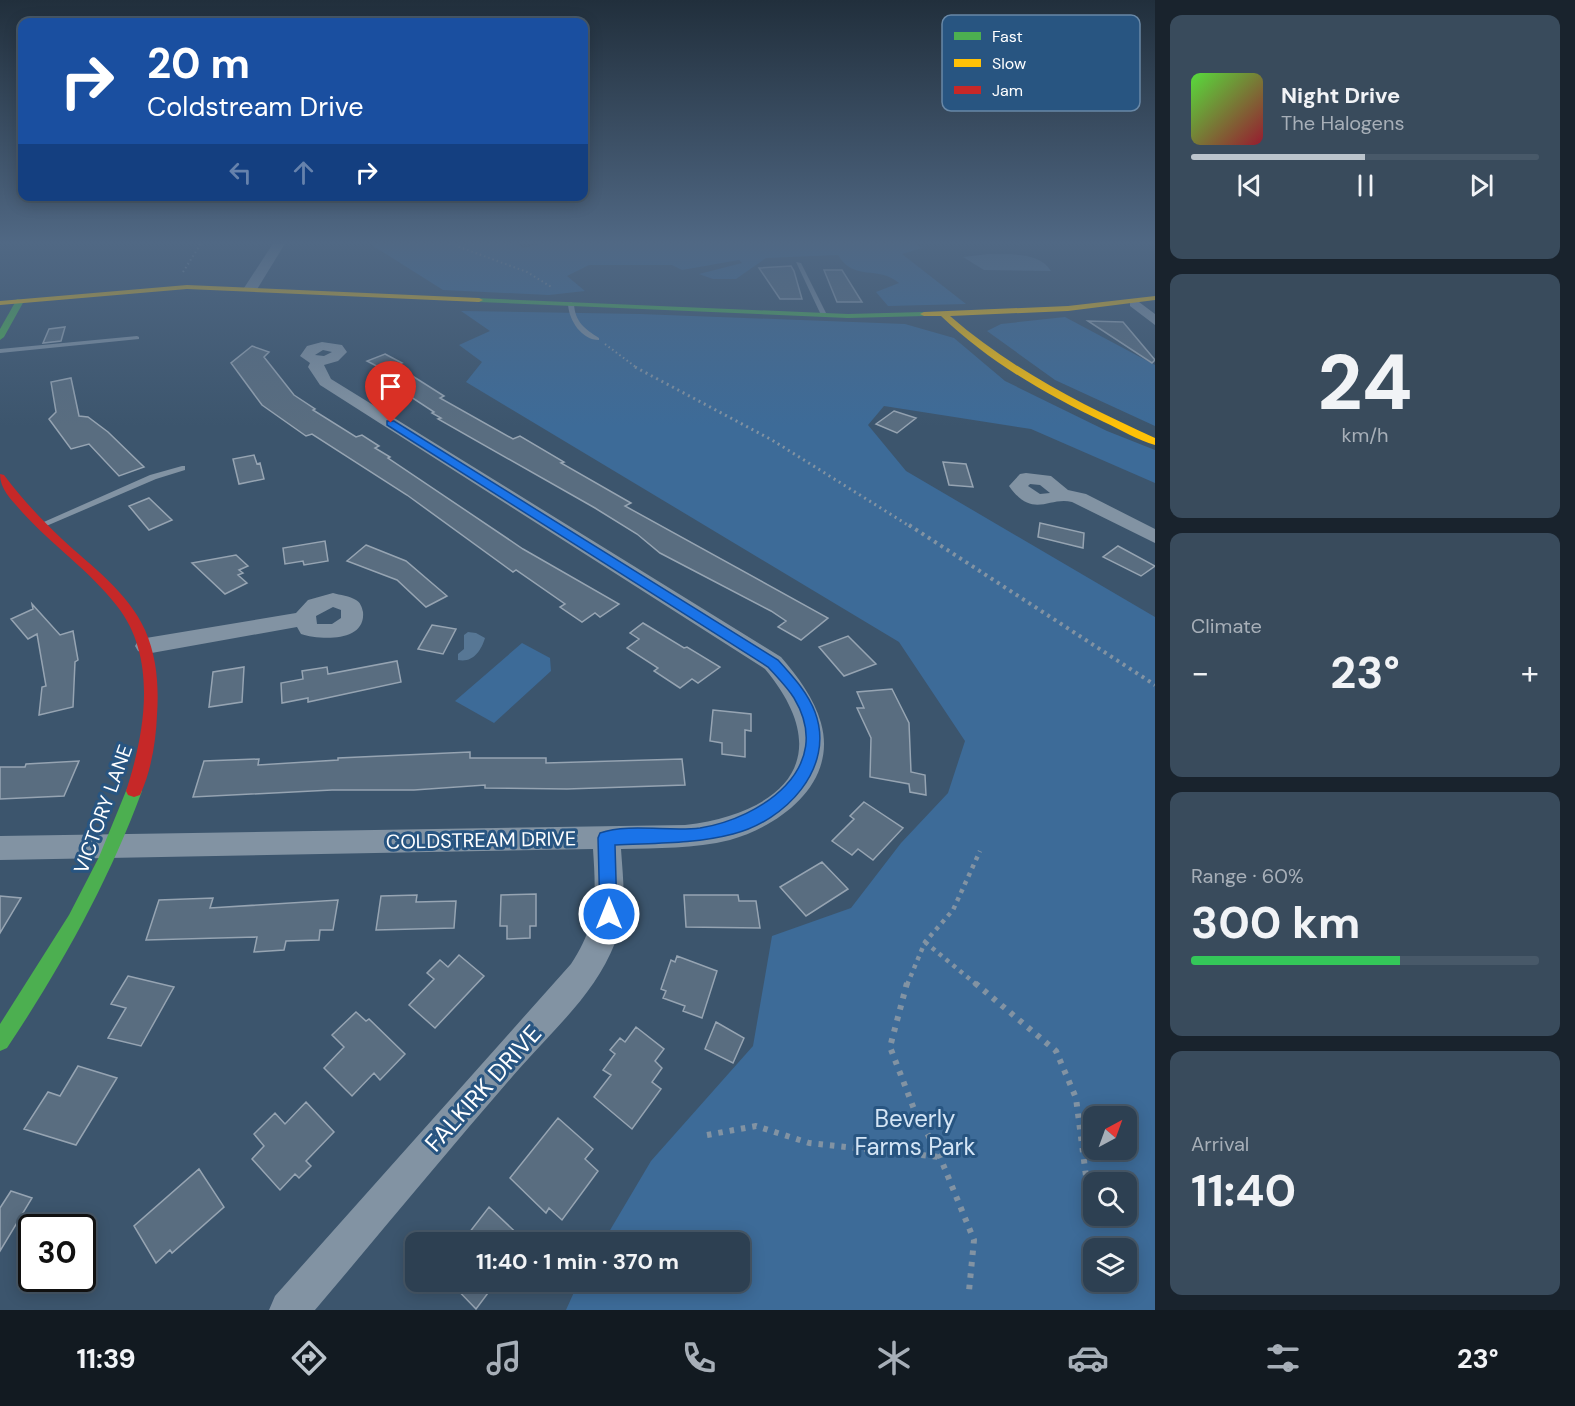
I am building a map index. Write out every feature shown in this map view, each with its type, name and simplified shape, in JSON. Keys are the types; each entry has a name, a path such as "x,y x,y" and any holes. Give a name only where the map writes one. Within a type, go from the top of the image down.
{"main road":[{"path":"0,337 20,303"},
{"path":"554,303 848,316 914,322 974,341"},
{"path":"848,316 1000,314 1133,303"},
{"path":"974,341 970,325 1000,314"},
{"path":"944,315 974,341 1051,392 1155,442"},
{"name":"VICTORY LANE","path":"0,477 41,525 97,575 123,604 146,646 152,679 152,717 148,744 141,773 113,846 71,937 37,990 0,1041"}],"street":[{"path":"1135,303 1155,321"},
{"name":"COLDSTREAM DRIVE","path":"0,848 685,836 712,833 758,818 777,805 798,782 811,756 811,724 800,696 773,663 325,382 316,367 318,361"},
{"path":"1060,493 1079,498 1155,537"},
{"path":"146,646 304,619"},
{"name":"FALKIRK DRIVE","path":"289,1310 524,1040 570,993 588,968 602,939 609,914 606,838"}],"lane":[{"path":"818,303 824,315"},
{"path":"571,304 572,319 579,328 597,339"},
{"path":"0,351 136,338"},
{"path":"41,525 153,477 182,468"}],"path":[{"path":"597,339 645,374 772,440 921,533 1155,685"},
{"path":"969,1291 974,1239 940,1157 914,1109 890,1047 909,976 925,942 953,910 980,851"},
{"path":"925,942 1056,1051 1076,1098 1085,1172"},
{"path":"707,1135 756,1126 809,1143 940,1157"}],"green space":[{"path":"886,303 966,304 888,306"},
{"name":"Beverly Farms Park","path":"461,311 640,314 905,324 954,338 1005,381 1107,431 1155,450 1155,483 1031,429 884,406 868,425 906,471 1155,617 1155,1310 566,1310 574,1292 750,1292 750,1232 609,1232 651,1161 753,1046 772,936 851,908 901,843 948,793 965,741 899,642 466,382 482,362 459,345 490,331"},
{"path":"1065,317 1155,365 1155,426 1055,380 987,331 1001,324"},
{"path":"522,643 550,658 551,671 494,723 455,701"}],"shaded area":[{"path":"468,632 485,638 479,651 472,658 458,660 458,654 464,649 464,635"}],"building":[{"path":"1088,321 1123,322 1155,360 1152,363"},
{"path":"65,327 61,341 43,343 49,329"},
{"path":"252,346 269,352 264,357 294,395 315,409 313,410 356,437 362,435 379,446 375,448 390,457 388,458 523,549 619,604 600,617 595,613 582,622 560,607 565,604 516,570 513,572 407,495 312,434 306,436 262,405 231,363"},
{"path":"385,354 402,363 384,370 367,361"},
{"path":"403,370 444,396 440,398 513,439 520,436 564,462 561,463 631,503 625,506 828,618 801,640 778,627 786,621 660,553 637,534 595,508 438,419 441,418 432,413 434,412 382,378"},
{"path":"71,378 79,416 88,417 108,432 144,467 119,476 89,444 71,449 49,419 56,412 51,382"},
{"path":"894,411 916,418 897,433 876,424"},
{"path":"254,455 257,464 260,463 264,479 239,484 233,459"},
{"path":"943,462 966,464 973,487 949,485"},
{"path":"149,498 172,520 149,530 129,506"},
{"path":"1040,523 1084,533 1083,548 1038,537"},
{"path":"325,541 328,561 304,565 303,561 285,564 283,548"},
{"path":"366,545 406,561 447,596 426,607 397,580 347,561"},
{"path":"1118,546 1155,566 1141,576 1103,557"},
{"path":"236,555 248,566 239,570 243,573 238,575 247,583 225,594 192,563"},
{"path":"32,604 60,635 73,631 78,660 75,662 73,707 39,715 42,687 46,686 37,634 28,639 11,619 33,609"},
{"path":"643,623 720,667 698,683 692,679 680,688 654,671 658,668 627,648 639,639 630,633"},
{"path":"432,625 456,629 443,654 418,649"},
{"path":"848,636 876,664 844,676 819,647"},
{"path":"397,661 401,682 308,702 308,698 282,703 281,683 303,679 302,671 327,667 328,674"},
{"path":"244,667 242,702 209,707 213,672"},
{"path":"892,689 909,723 911,772 925,775 926,795 910,792 909,784 870,777 871,738 857,708 864,708 857,692"},
{"path":"713,710 751,714 751,731 745,730 745,757 722,754 722,743 710,741"},
{"path":"470,752 470,758 546,758 546,763 682,759 685,785 567,789 485,788 485,785 414,790 332,790 193,797 204,761 259,759 258,765 338,760 338,758"},
{"path":"79,761 64,796 0,799 0,767 25,767 26,764"},
{"path":"864,802 903,828 873,860 858,849 852,855 832,841 854,819 850,816"},
{"path":"822,862 848,889 806,916 780,887"},
{"path":"536,894 536,926 530,926 530,938 507,939 507,926 500,926 501,895"},
{"path":"417,895 416,902 456,901 454,928 376,930 381,896"},
{"path":"684,895 738,895 739,901 756,901 760,928 686,927"},
{"path":"0,896 21,898 0,933"},
{"path":"213,898 210,908 338,900 333,930 320,930 319,940 286,941 284,950 254,952 257,937 146,940 159,900"},
{"path":"459,955 484,976 435,1028 409,1005 434,979 427,973 440,960 448,967"},
{"path":"677,956 717,971 702,1018 683,1011 685,1006 663,998 666,991 661,989 671,960 675,962"},
{"path":"128,976 174,987 141,1046 108,1038 126,1008 111,1004"},
{"path":"356,1012 366,1021 369,1019 405,1054 380,1080 374,1073 352,1096 324,1068 344,1047 332,1035"},
{"path":"716,1022 744,1038 733,1063 705,1049"},
{"path":"636,1027 664,1049 655,1061 662,1068 652,1082 661,1089 632,1129 594,1097 611,1075 603,1070 615,1054 610,1050 620,1038 625,1042"},
{"path":"78,1066 117,1078 76,1145 24,1129 48,1092 60,1096"},
{"path":"306,1102 334,1132 306,1161 311,1166 299,1178 295,1174 280,1190 252,1159 264,1146 254,1134 275,1113 285,1124"},
{"path":"558,1118 593,1149 585,1159 598,1171 562,1220 549,1208 546,1213 510,1178"},
{"path":"199,1169 224,1207 172,1253 170,1250 156,1263 134,1226"},
{"path":"11,1191 32,1198 22,1214 18,1214 18,1221 0,1251 0,1208"},
{"path":"489,1207 515,1232 470,1232"},
{"path":"460,1292 489,1292 476,1309"}],"traffic: fast":[{"path":"0,337 19,303"},
{"path":"551,303 848,316 924,314"},
{"path":"0,1041 40,981 76,920 107,857 134,791"}],"traffic: slow":[{"path":"924,314 1068,309 1117,303"},
{"path":"944,315 992,354 1044,387 1155,442"}],"traffic: jam":[{"path":"0,477 39,523 113,593 127,610 138,630 146,652 151,699 146,747 134,791"}],"route":[{"path":"391,423 773,663 800,696 808,714 812,734 811,756 806,769 790,794 758,818 735,827 699,835 606,838 609,914"}]}
